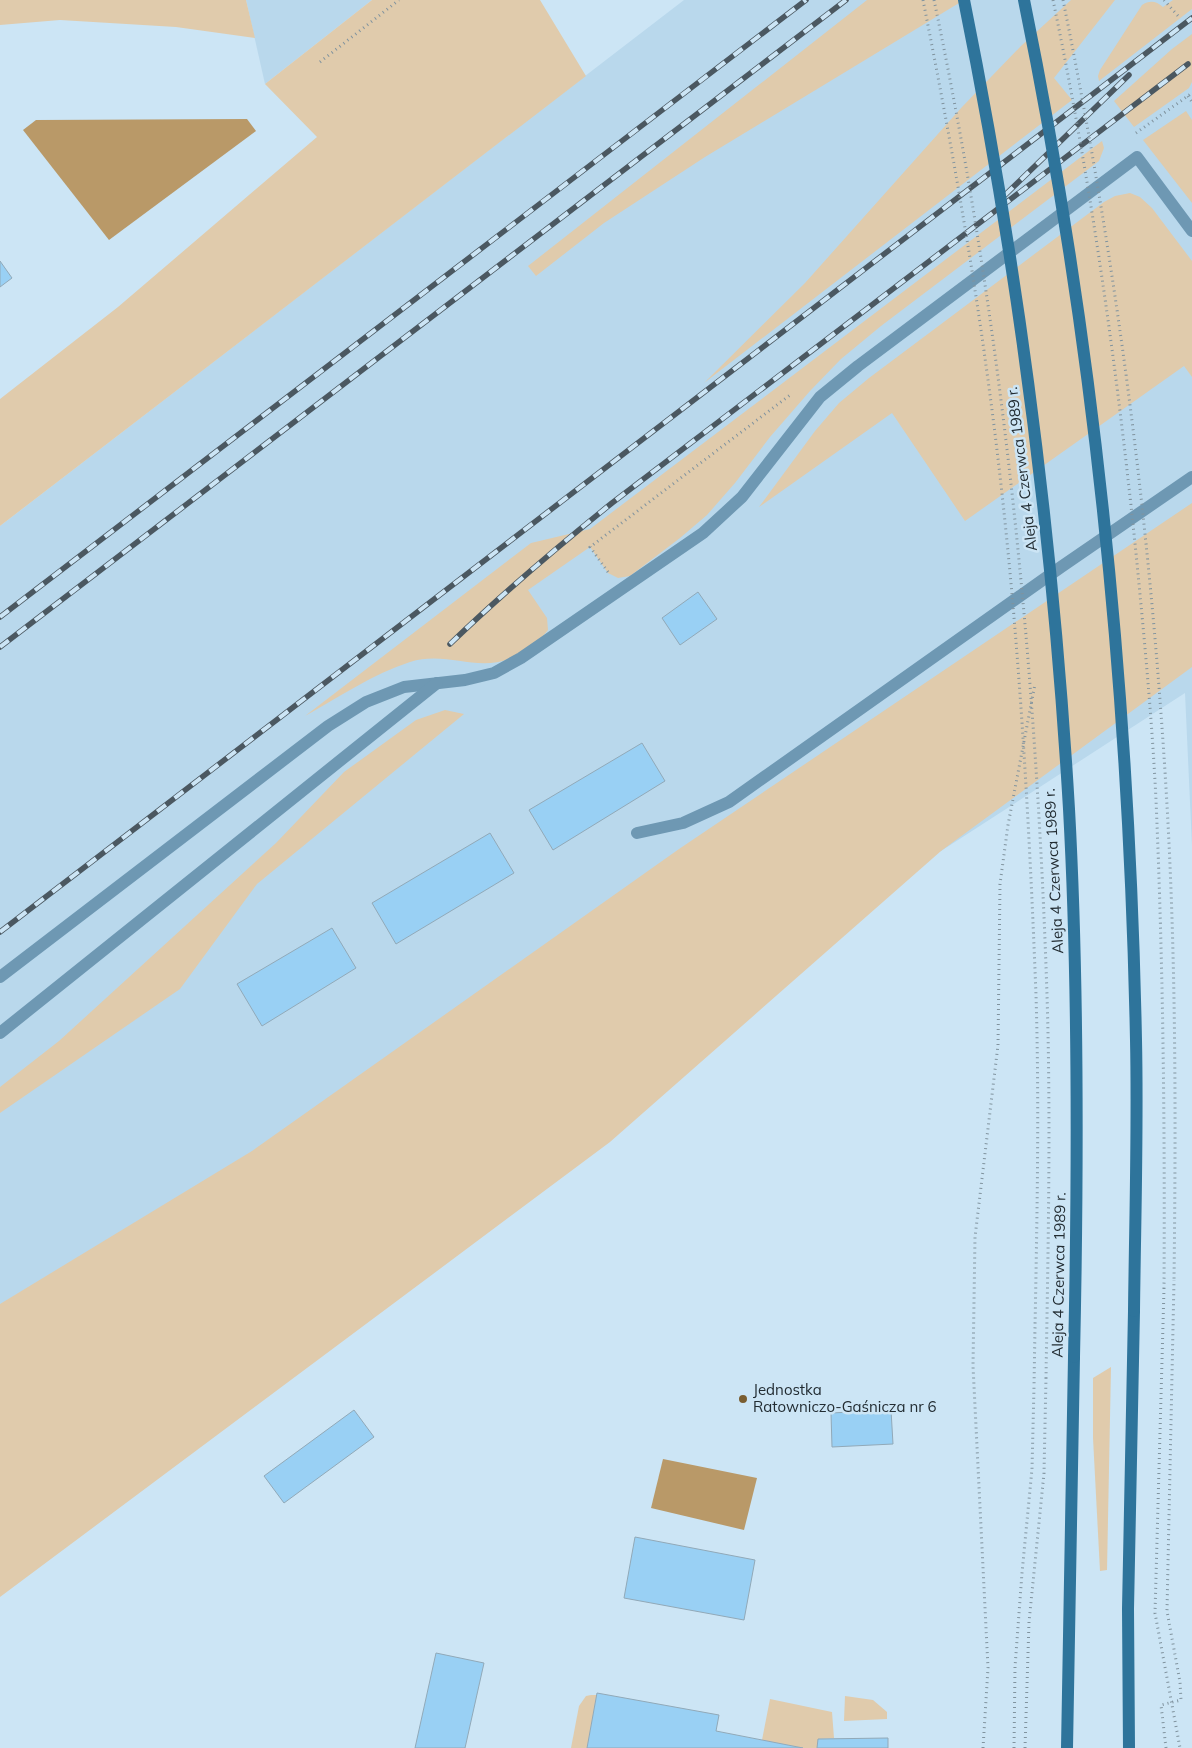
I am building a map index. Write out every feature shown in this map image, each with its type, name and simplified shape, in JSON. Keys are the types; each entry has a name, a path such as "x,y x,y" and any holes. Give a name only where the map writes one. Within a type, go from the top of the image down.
{"main road":[{"name":"Aleja 4 Czerwca 1989 r.","path":"964,0 997,173 1026,365 1042,493 1062,711 1073,914 1077,1055 1077,1240 1067,1748"},
{"path":"1024,0 1035,54 1078,314 1101,497 1120,696 1133,918 1136,1041 1134,1311 1128,1609 1129,1748"}],"lane":[{"path":"0,977 328,726 366,702 404,687 465,680 494,673 521,658 703,533 742,497 820,397 858,366 1137,157 1192,231"},
{"path":"637,833 683,823 729,802 1061,567 1192,478"},
{"path":"0,1033 437,683"}],"path":[{"path":"320,62 399,0"},
{"path":"923,0 951,142 973,273 988,383 1014,626 1026,792 1036,1006 1038,1108 1032,1469 1015,1667 1014,1748"},
{"path":"934,0 962,142 994,346 1014,510 1037,784 1047,997 1049,1165 1044,1473 1029,1622 1025,1748"},
{"path":"1063,0 1093,155 1123,349 1140,486 1166,791 1172,938 1176,1127 1167,1611 1180,1682 1181,1700 1161,1705 1166,1748"},
{"path":"1164,0 1179,17"},
{"path":"1188,96 1192,102"},
{"path":"983,1748 988,1668 973,1366 975,1237 998,1045 1000,884 1008,825 1036,678"},
{"path":"1164,1288 1155,1613 1180,1748"}],"shaded area":[{"path":"0,0 246,0 255,38 176,27 60,20 0,25"},
{"path":"246,0 372,0 265,84"},
{"path":"372,0 540,0 586,76 0,526 0,399 118,307 317,137 265,84"},
{"path":"684,0 1192,0 1192,846 1185,693 941,851 0,1374 0,526"},
{"path":"867,0 964,0 705,157 604,223 536,276 528,266"},
{"path":"1071,0 1115,0 1054,78 1072,100 704,383 805,283 962,107 1021,46"},
{"path":"1173,0 1192,0 1192,9 1099,81 1100,70 1142,5 1153,2 1163,7"},
{"path":"1192,34 1192,82 1189,88 1134,127 1114,101 1172,49"},
{"path":"1186,111 1192,120 1192,203 1143,140"},
{"path":"247,119 256,131 109,240 23,130 36,120"},
{"path":"1102,141 1104,148 1099,161 881,326 841,359 770,437 735,483 707,515 630,576 618,578 608,573 590,547 528,590 547,618 548,630 525,650 510,658 496,662 482,663 425,659 410,662 369,679 305,716 531,543 590,529"},
{"path":"1130,193 1140,197 1152,208 1192,261 1192,377 1184,366 965,521 892,413 759,507 815,431 839,403 869,378 1104,202 1115,196"},
{"path":"1192,503 1192,667 941,851 610,1142 0,1597 0,1304 252,1151 679,849"},
{"path":"445,710 464,714 257,884 180,989 0,1113 0,1087 59,1041 276,843 344,772 416,720"},
{"path":"1111,1367 1107,1570 1100,1571 1093,1438 1093,1378"},
{"path":"663,1459 757,1478 744,1530 651,1508"},
{"path":"597,1695 587,1748 571,1748 579,1706 586,1696"},
{"path":"845,1696 873,1700 887,1712 887,1719 844,1721"},
{"path":"770,1699 832,1712 834,1738 819,1739 817,1748 803,1748 762,1740"}],"building":[{"path":"0,261 12,278 0,287"},
{"path":"698,592 717,619 680,645 662,618"},
{"path":"642,743 665,781 553,850 529,810"},
{"path":"490,833 514,873 396,944 372,903"},
{"path":"332,928 356,968 262,1026 237,984"},
{"path":"354,1410 374,1437 284,1503 264,1476"},
{"path":"891,1410 893,1444 832,1447 831,1413"},
{"path":"635,1537 755,1560 744,1620 624,1598"},
{"path":"436,1653 484,1663 465,1748 415,1748"},
{"path":"597,1693 719,1715 716,1731 803,1748 587,1748"},
{"path":"888,1738 888,1748 817,1748 818,1739"}],"railway":[{"path":"0,617 806,0"},
{"path":"0,647 846,0"},
{"path":"0,932 1192,18"},
{"path":"450,644 489,607 612,503 1188,64"},
{"path":"1005,195 1129,75"}],"place":[{"name":"Jednostka Ratowniczo-Gaśnicza nr 6","path":"743,1399"}]}
